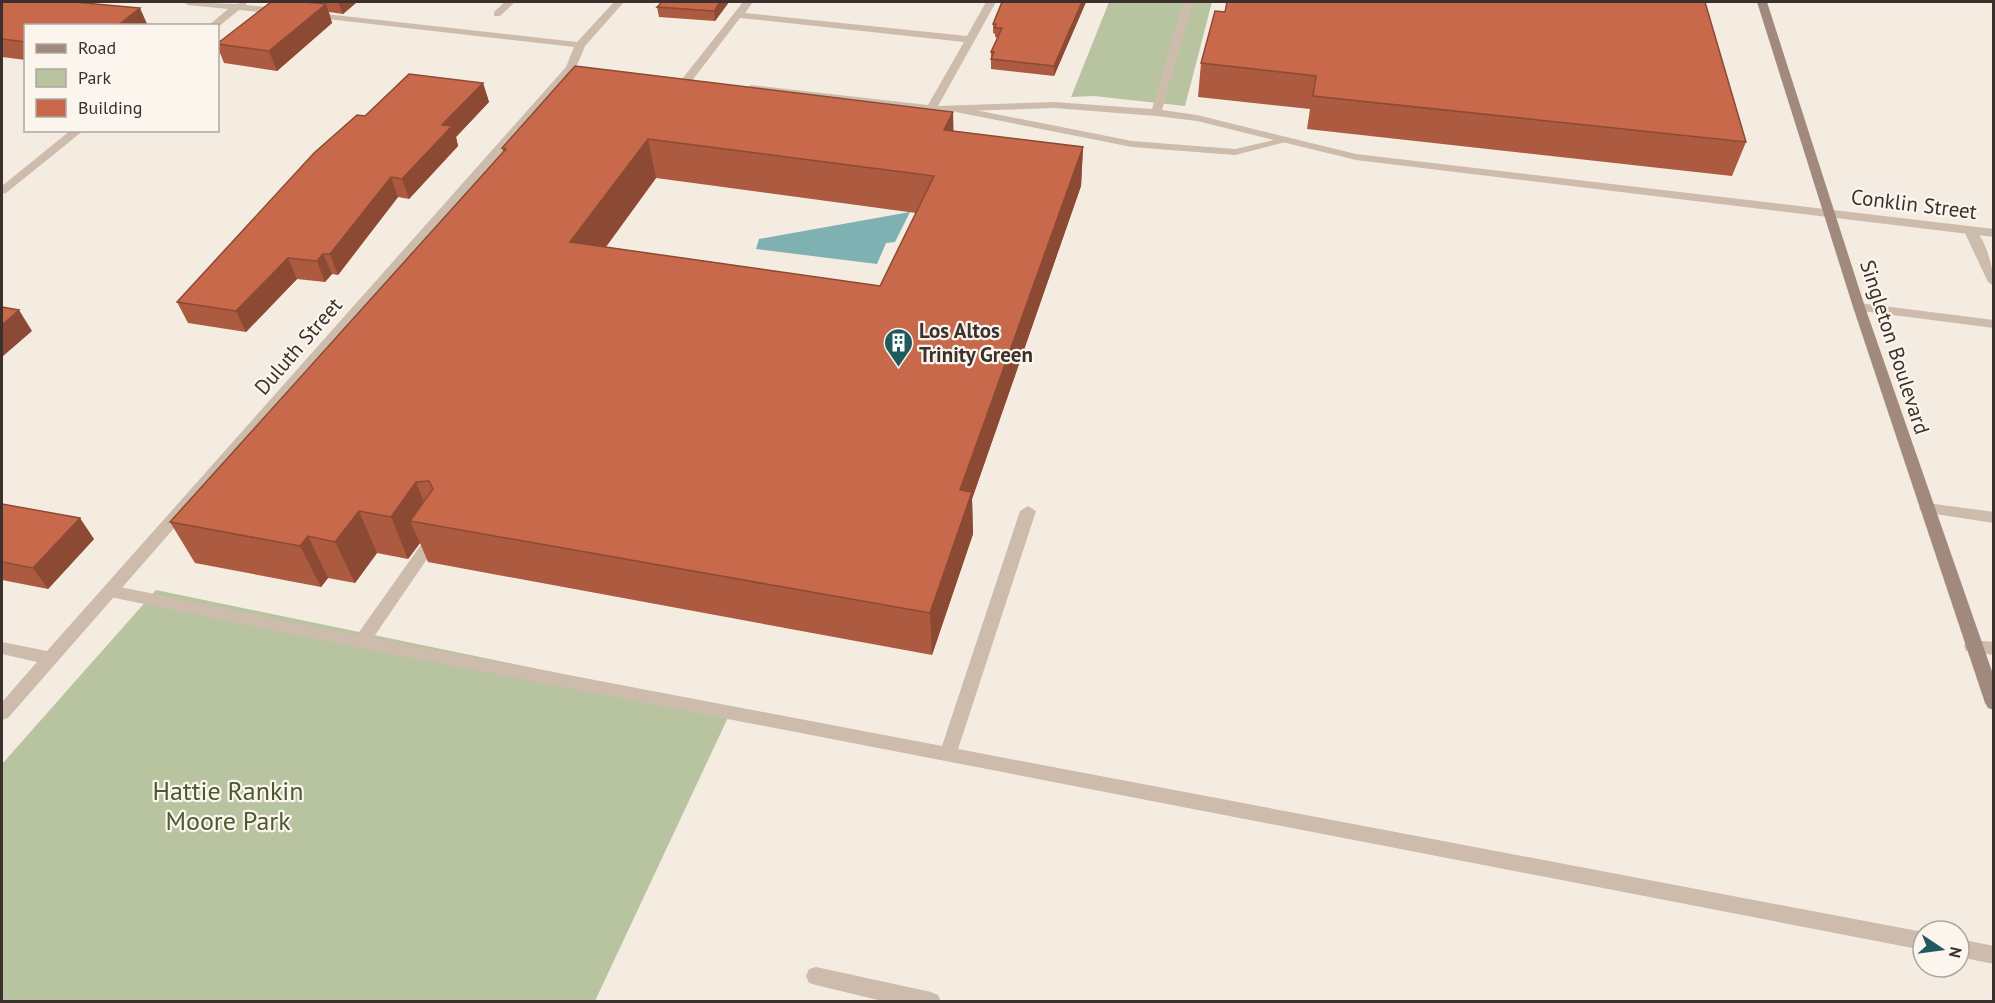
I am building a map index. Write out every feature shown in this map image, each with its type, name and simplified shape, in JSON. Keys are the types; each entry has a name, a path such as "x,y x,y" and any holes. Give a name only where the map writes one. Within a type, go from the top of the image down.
{"main road":[{"name":"Singleton Boulevard","path":"1762,2 1859,307 1928,508 1972,646 1994,703"}],"street":[{"path":"188,2 241,4 580,45"},
{"path":"497,14 510,2"},
{"name":"Duluth Street","path":"2,713 577,68 580,45 619,2"},
{"path":"687,80 748,2"},
{"path":"931,109 968,39 991,2"},
{"path":"1156,113 1188,2"},
{"path":"216,24 241,4"},
{"path":"737,15 968,39"},
{"path":"733,86 931,109 960,110 1132,144 1235,152 1287,140"},
{"name":"Conklin Street","path":"960,110 1054,105 1156,113 1197,118 1356,157 1994,233"},
{"path":"2,191 76,132"},
{"path":"1970,231 1994,282"},
{"path":"1859,307 1994,324"},
{"path":"1928,508 1994,518"},
{"path":"948,753 1028,511"},
{"path":"361,642 440,529"},
{"path":"110,591 361,642 1911,939"},
{"path":"1972,646 1994,649"},
{"path":"2,648 50,658"},
{"path":"1971,950 1994,955"},
{"path":"816,976 931,1002"}],"green space":[{"path":"1109,2 1212,2 1185,106 1094,96 1071,97"},
{"name":"Hattie Rankin Moore Park","path":"156,590 732,709 595,1001 2,1002 2,764"}],"water":[{"path":"910,212 895,242 886,243 877,264 756,249 759,239"}],"building":[{"path":"2,2 74,2 140,8 120,24 24,24 24,42 2,39"},
{"path":"271,2 326,4 269,51 219,44"},
{"path":"662,2 720,2 714,11 657,7"},
{"path":"1002,2 1082,2 1054,66 991,59 994,52 991,52 1002,28 995,28 996,24 993,24"},
{"path":"1227,2 1705,2 1746,142 1313,96 1316,76 1201,63 1215,11 1225,12"},
{"path":"575,66 953,112 944,130 1083,147 960,490 972,492 930,613 410,521 433,489 429,481 416,482 391,517 359,511 335,542 308,536 300,546 170,522 506,149 502,148","holes":["648,139 934,176 880,286 570,242"]},
{"path":"409,74 483,83 442,125 452,126 402,179 391,177 330,254 323,254 317,261 288,258 236,311 177,302 314,153 357,115 365,116"},
{"path":"2,307 19,310 2,325"},
{"path":"2,504 80,518 33,568 2,562"}],"place":[{"name":"Los Altos Trinity Green","path":"898,368"}]}
